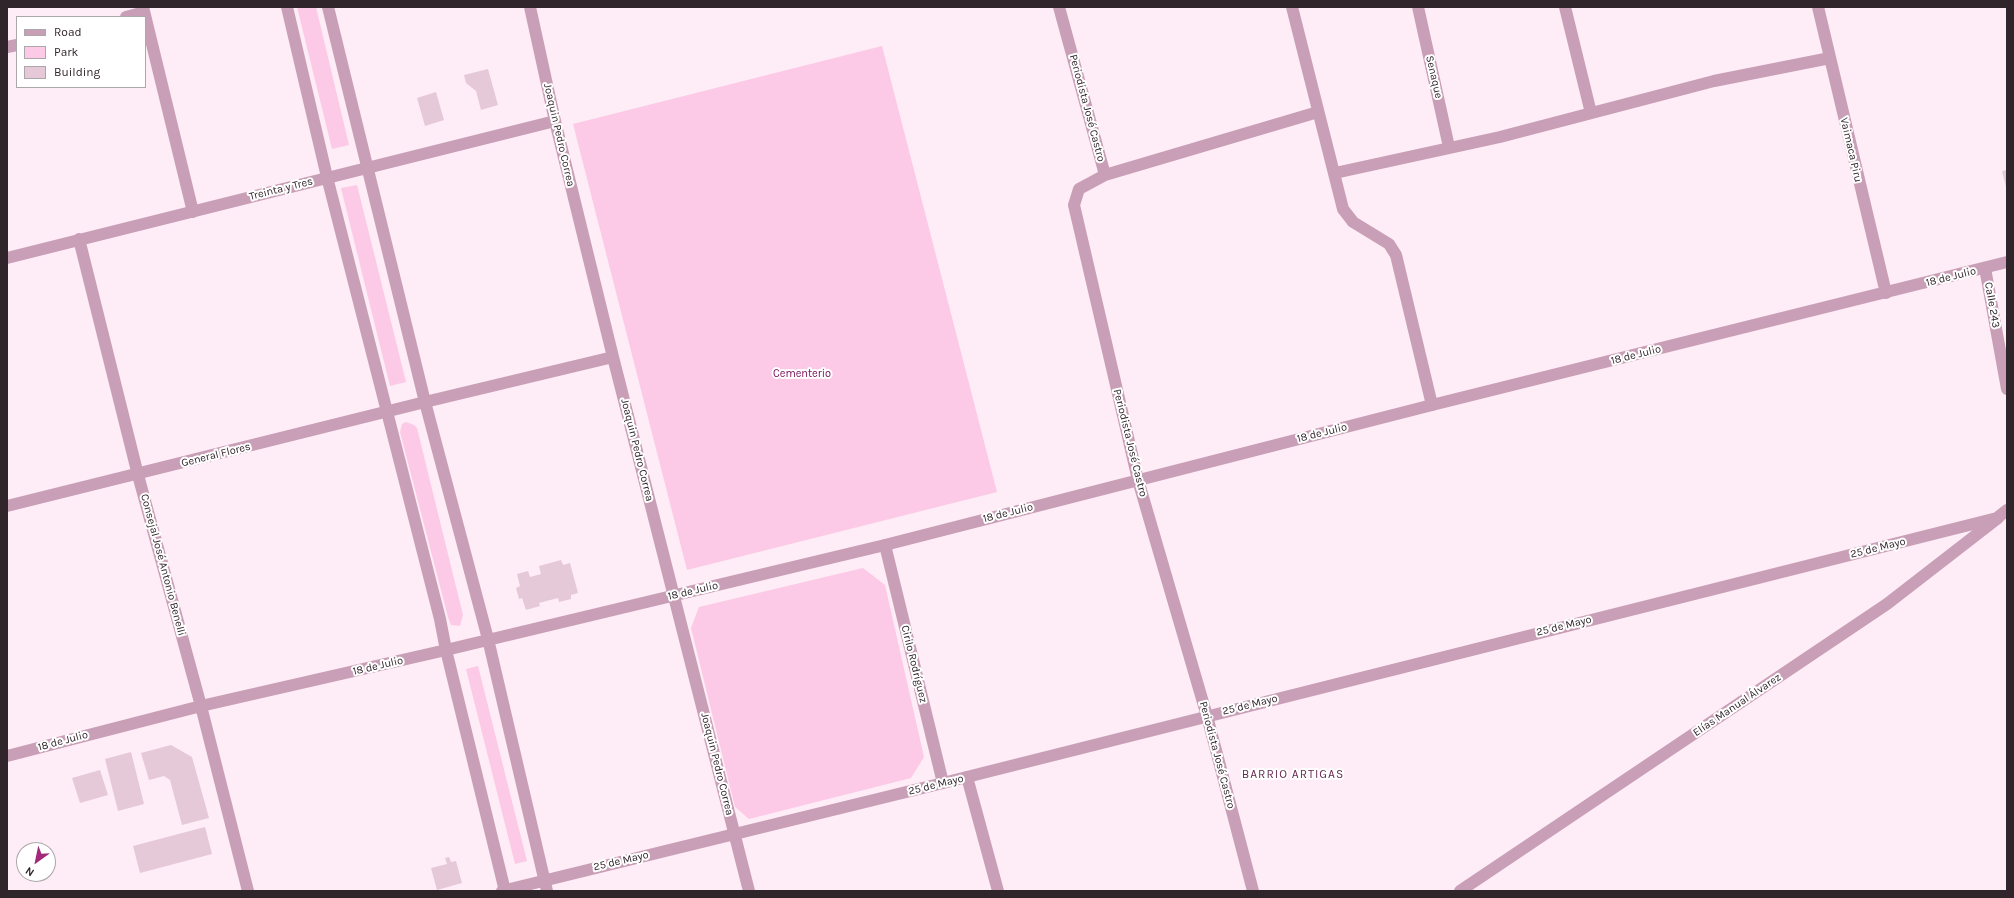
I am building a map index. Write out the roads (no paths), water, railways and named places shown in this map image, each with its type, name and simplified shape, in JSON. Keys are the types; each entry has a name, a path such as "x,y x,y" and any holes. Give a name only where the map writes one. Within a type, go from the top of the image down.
{"street":[{"path":"287,7 327,177 440,619 446,650 504,891"},
{"path":"328,7 425,402 488,639 546,885"},
{"name":"Joaquin Pedro Correa","path":"530,7 555,121 613,357 749,891"},
{"name":"Periodista José Castro","path":"1059,7 1105,175 1079,189 1074,205 1138,480 1206,716 1253,891"},
{"path":"1292,7 1343,209 1353,222 1389,244 1396,256 1432,405"},
{"name":"Senaque","path":"1418,7 1449,147"},
{"path":"1565,7 1590,113"},
{"name":"Vaimaca Piru","path":"1818,7 1886,293"},
{"path":"129,16 144,10"},
{"path":"146,18 193,212"},
{"path":"1335,173 1500,137 1714,81 1830,58"},
{"path":"1105,175 1318,112"},
{"name":"Treinta y Tres","path":"7,258 555,121"},
{"name":"Consejal José Antonio Benelli","path":"79,239 138,475 201,706 248,891"},
{"name":"18 de Julio","path":"7,756 201,706 446,650 885,545 1432,405 2007,262"},
{"name":"Calle 243","path":"1985,268 2007,389"},
{"name":"General Flores","path":"7,506 613,357"},
{"name":"Elías Manual Álvarez","path":"1460,891 1887,604 2002,517 2007,510"},
{"name":"25 de Mayo","path":"504,891 546,885 734,834 967,777 2002,517"},
{"name":"Cirilo Rodríguez","path":"885,545 943,783"},
{"path":"967,777 998,891"}],"district":[{"name":"BARRIO ARTIGAS","path":"1293,775"}],"park label":[{"name":"Cementerio","path":"802,374"}]}
